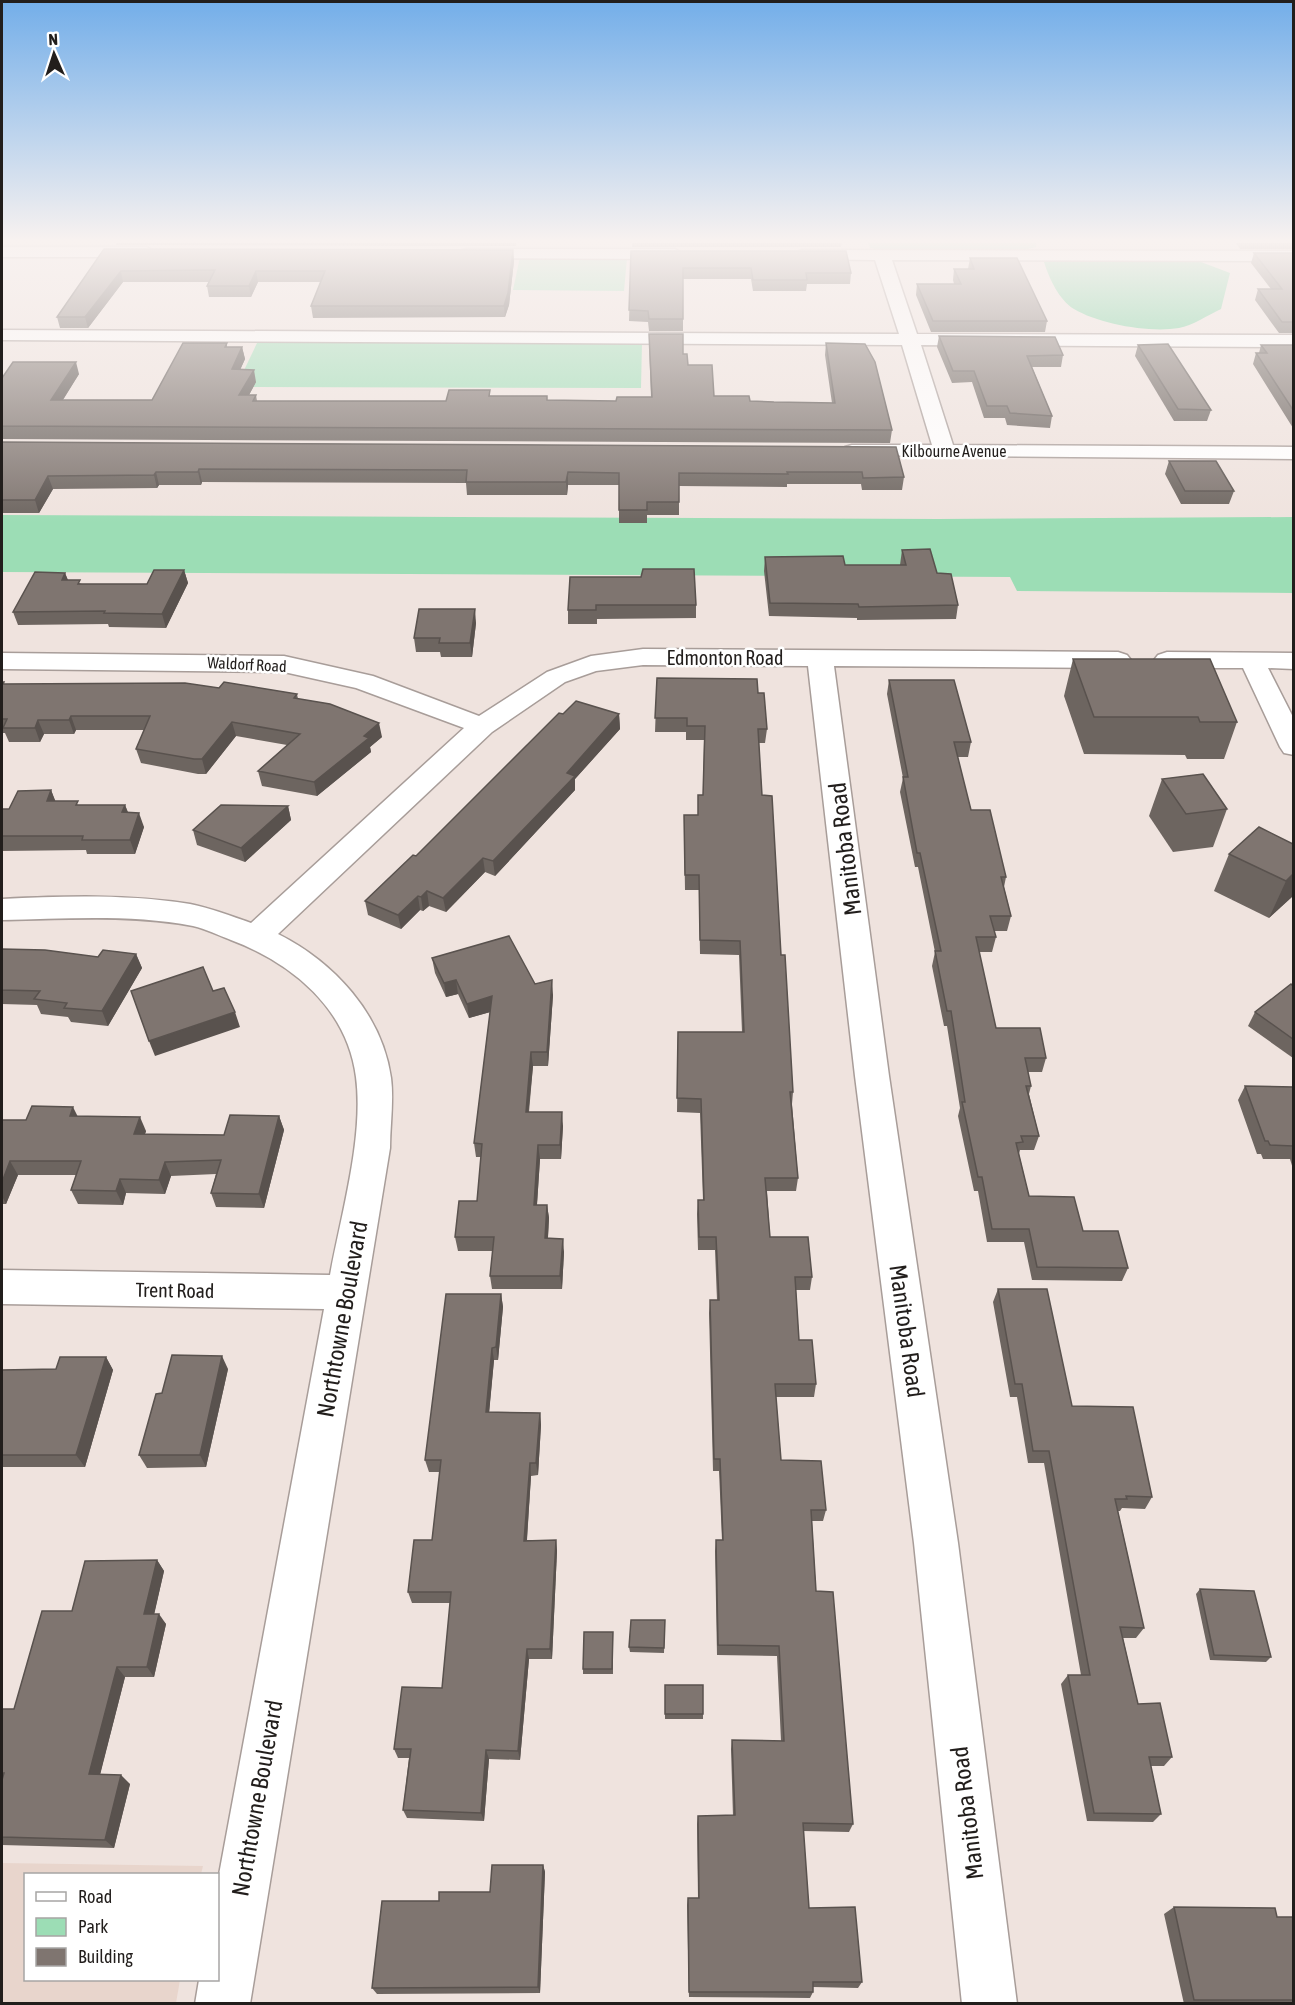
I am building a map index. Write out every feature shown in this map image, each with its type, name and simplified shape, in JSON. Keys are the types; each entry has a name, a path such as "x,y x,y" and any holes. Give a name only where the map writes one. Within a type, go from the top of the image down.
{"street":[{"path":"468,337 1293,341"},
{"path":"910,339 944,451"},
{"name":"Kilbourne Avenue","path":"833,451 1293,453"},
{"name":"Edmonton Road","path":"257,936 482,726 556,677 591,664 643,657 1293,661"},
{"name":"Manitoba Road","path":"820,658 872,1076 934,1532 990,2004"},
{"name":"Waldorf Road","path":"2,661 284,664 364,682 482,726"},
{"path":"1252,661 1293,747"},
{"name":"Northtowne Boulevard","path":"2,909 128,909 186,914 257,936 291,954 319,975 358,1026 373,1072 372,1148 222,2004"},
{"name":"Trent Road","path":"2,1287 348,1292"}],"shaded area":[{"path":"2,1863 203,1866 201,1873 24,1873 24,1981 180,1981 176,2003 2,2003"}],"green space":[{"path":"258,341 642,342 641,388 236,387"},
{"path":"2,515 938,519 1293,517 1293,593 1017,591 1010,577 2,572"}],"building":[{"path":"649,337 683,337 683,354 687,354 688,365 712,365 714,396 749,396 750,401 835,403 826,343 865,344 875,362 892,430 2,426 2,378 13,362 76,362 51,400 152,400 183,343 227,343 225,347 242,347 232,369 254,370 239,395 256,395 253,401 446,401 449,390 490,390 489,396 547,396 547,400 616,401 617,397 652,397"},
{"path":"939,337 1055,337 1063,355 1027,356 1052,416 1010,413 1007,406 987,406 974,371 953,371"},
{"path":"1168,344 1211,410 1178,409 1138,345"},
{"path":"1261,345 1293,345 1293,410 1256,353 1267,353"},
{"path":"2,442 896,447 904,477 863,478 862,472 679,473 679,502 647,502 647,510 619,510 619,473 568,472 566,482 466,482 467,470 199,469 198,472 156,472 154,475 48,476 35,500 2,500"},
{"path":"1169,461 1216,461 1234,491 1185,491"},
{"path":"930,549 937,573 951,574 958,605 859,607 858,604 770,603 765,557 843,556 845,565 906,565 902,550"},
{"path":"643,569 694,569 696,605 596,605 596,610 568,610 570,577 641,577"},
{"path":"154,570 184,570 162,614 104,613 105,611 13,612 35,572 65,573 62,580 80,580 78,584 147,584"},
{"path":"419,609 475,609 470,643 439,643 440,638 414,638"},
{"path":"1073,659 1210,659 1237,722 1200,722 1198,717 1094,717"},
{"path":"657,678 757,679 758,693 764,693 767,729 758,729 762,795 772,796 781,955 785,955 793,1092 790,1092 798,1178 765,1178 770,1237 808,1237 812,1277 795,1277 799,1340 812,1340 816,1384 775,1384 781,1460 821,1461 826,1510 811,1510 816,1591 833,1592 853,1824 803,1823 809,1908 855,1907 862,1982 813,1982 813,1992 689,1992 688,1898 699,1898 698,1816 735,1815 732,1740 784,1741 779,1646 718,1645 716,1540 723,1540 720,1459 714,1459 710,1300 719,1300 716,1237 699,1237 698,1200 704,1200 701,1099 677,1098 678,1032 744,1032 740,941 700,940 699,875 685,875 684,815 698,815 698,795 703,795 705,726 687,726 687,718 655,718"},
{"path":"889,680 954,680 971,742 954,742 971,810 990,810 1006,877 1001,877 1011,916 990,916 996,937 976,937 996,1028 1040,1028 1046,1058 1025,1058 1031,1086 1026,1086 1039,1136 1021,1136 1023,1142 1016,1143 1029,1196 1074,1197 1083,1231 1118,1231 1128,1268 1037,1267 1029,1229 992,1229 982,1177 978,1177 962,1102 965,1102 951,1011 947,1011 935,951 941,951 920,853 917,853 903,777 908,777"},
{"path":"2,682 3,684 185,683 219,688 224,682 297,694 294,698 330,704 379,723 364,736 369,738 314,782 258,771 300,734 232,722 202,759 136,749 150,716 71,716 69,720 38,720 35,728 3,728 7,719 2,719"},
{"path":"576,701 619,714 567,773 575,776 493,861 483,858 443,898 427,891 421,897 418,896 398,915 365,901 413,855 416,856 559,713 563,714"},
{"path":"1203,774 1227,809 1186,814 1162,779"},
{"path":"51,790 47,801 78,801 76,805 125,805 122,812 139,813 130,840 82,840 83,836 2,836 2,809 9,809 18,791"},
{"path":"221,805 288,806 241,848 193,830"},
{"path":"1259,827 1293,844 1293,874 1286,881 1229,854"},
{"path":"509,936 535,984 552,980 547,1052 531,1052 526,1112 562,1112 560,1145 538,1145 534,1205 547,1205 545,1238 563,1239 560,1276 490,1276 494,1237 455,1237 459,1201 477,1201 482,1144 474,1143 492,996 467,1004 456,980 444,983 432,958"},
{"path":"2,949 45,950 98,957 103,950 136,954 102,1011 64,1008 67,1003 34,999 40,991 2,990"},
{"path":"203,967 213,991 224,988 235,1012 149,1041 131,991"},
{"path":"1291,984 1293,986 1293,1039 1255,1012"},
{"path":"1245,1086 1293,1087 1293,1146 1270,1145 1268,1141 1265,1141"},
{"path":"32,1106 73,1107 70,1116 140,1117 134,1134 224,1135 230,1115 279,1116 259,1194 211,1193 221,1160 165,1162 159,1180 120,1179 116,1191 71,1190 81,1161 10,1161 2,1182 2,1120 26,1120"},
{"path":"998,1289 1047,1289 1072,1406 1133,1407 1152,1497 1126,1496 1127,1499 1115,1499 1144,1628 1120,1627 1138,1704 1160,1703 1172,1757 1149,1757 1161,1814 1094,1813 1068,1675 1090,1675 1049,1451 1033,1451 1022,1384 1015,1384"},
{"path":"446,1294 501,1294 496,1347 492,1348 486,1412 540,1413 536,1463 530,1463 524,1541 556,1540 550,1649 527,1649 518,1751 486,1750 481,1813 403,1810 411,1749 394,1749 402,1687 442,1688 451,1592 408,1592 414,1540 432,1540 441,1460 425,1460"},
{"path":"172,1355 222,1356 200,1455 139,1455 156,1394 162,1393"},
{"path":"60,1357 106,1357 76,1455 2,1455 2,1370 56,1369"},
{"path":"157,1560 144,1614 159,1614 147,1667 117,1667 89,1774 121,1775 105,1840 2,1837 4,1773 2,1773 2,1709 14,1709 42,1611 72,1611 85,1561"},
{"path":"1200,1589 1254,1591 1271,1657 1214,1655"},
{"path":"631,1620 665,1620 664,1648 629,1647"},
{"path":"584,1632 613,1632 612,1669 583,1669"},
{"path":"665,1685 703,1685 703,1714 665,1714"},
{"path":"492,1865 543,1865 538,1987 372,1988 382,1901 439,1901 439,1892 490,1892"},
{"path":"1174,1907 1275,1908 1277,1917 1293,1917 1293,2000 1194,2000"}]}
